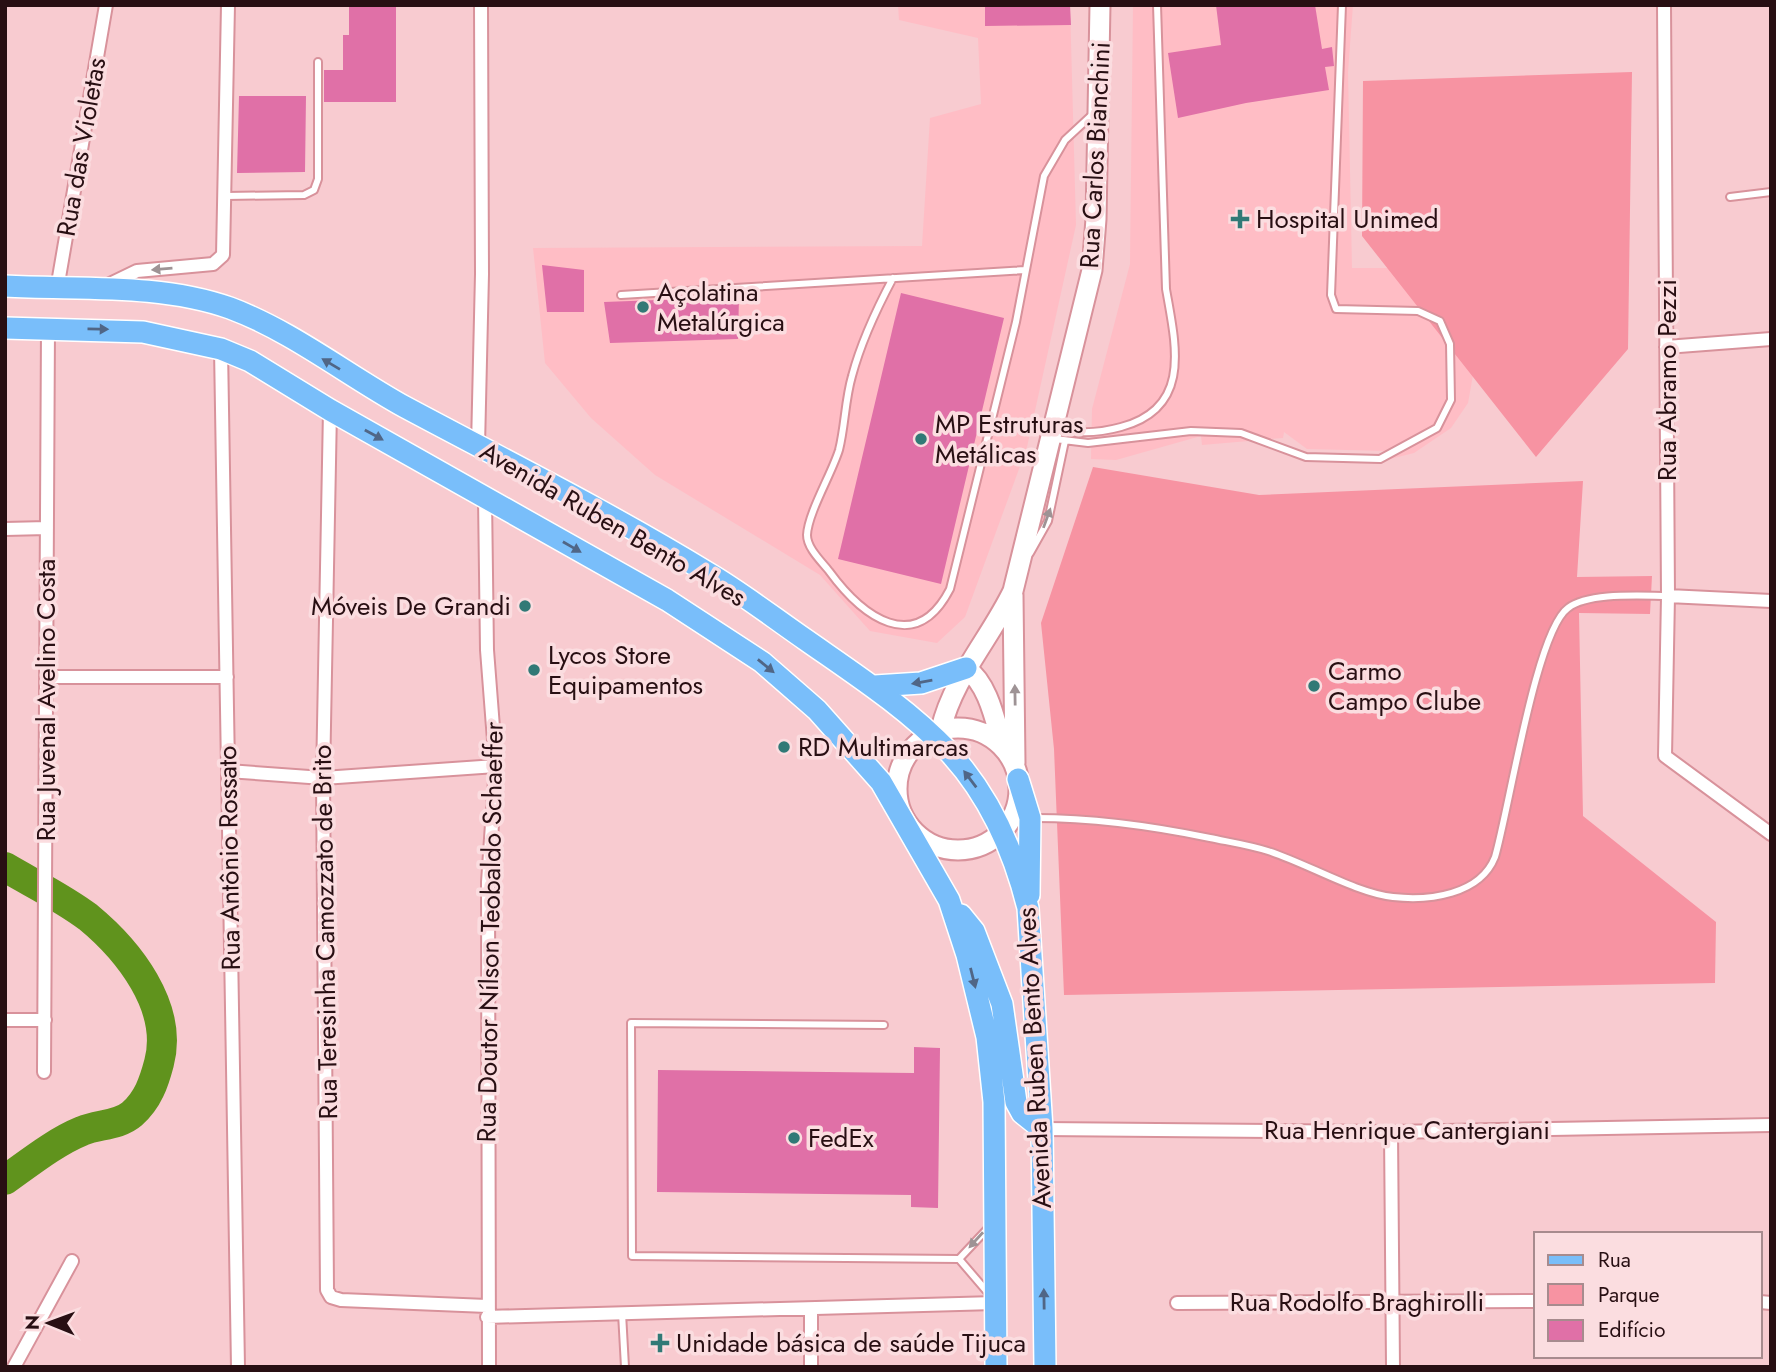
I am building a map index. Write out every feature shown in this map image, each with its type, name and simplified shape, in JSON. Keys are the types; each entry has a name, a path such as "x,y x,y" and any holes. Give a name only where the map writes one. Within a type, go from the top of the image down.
{"main road":[{"name":"Avenida Ruben Bento Alves","path":"5,286 101,289 175,296 228,307 265,324 369,387 708,573 875,686 935,731 974,783 1002,832 1028,908 1042,1129 1045,1367"},
{"name":"Avenida Ruben Bento Alves","path":"5,328 144,332 221,349 250,361 330,410 667,600 762,662 817,710 881,782 949,900 967,954 987,1037 997,1147 996,1367"},
{"path":"875,686 921,683 967,668"},
{"path":"1012,763 1030,818 1031,877 1028,908"},
{"path":"949,900 974,931 989,964 1002,1004 1016,1102 1022,1113 1042,1129"}],"street":[{"name":"Rua das Violetas","path":"57,289 106,5"},
{"path":"101,289 137,271 214,264 223,255 228,5"},
{"path":"478,446 482,274 481,5"},
{"name":"Rua Carlos Bianchini","path":"935,731 967,668 996,625 1015,585 1056,436 1091,270 1100,107 1100,5"},
{"name":"Rua Abramo Pezzi","path":"1664,5 1668,596 1665,756 1771,834"},
{"name":"Rua Juvenal Avelino Costa","path":"44,1072 48,328"},
{"path":"1666,347 1771,339"},
{"name":"Rua Antônio Rossato","path":"221,349 238,1367"},
{"name":"Rua Teresinha Camozzato de Brito","path":"330,410 323,778 327,1290 331,1297 341,1300 487,1311"},
{"name":"Rua Doutor Nílson Teobaldo Schaeffer","path":"485,497 487,650 496,766 488,882 489,1367"},
{"path":"5,529 47,528"},
{"name":"Rua Carlos Bianchini","path":"1002,832 1012,819 1018,801 1012,763 1015,585"},
{"path":"1668,596 1771,601"},
{"path":"967,668 984,690 1012,763"},
{"path":"46,677 227,677"},
{"path":"1002,832 988,843 956,851 937,847 922,839 908,826 897,803 896,782 906,755 935,731 974,729 992,737 1012,763"},
{"path":"228,771 323,778 496,766"},
{"path":"5,1020 45,1020"},
{"name":"Rua Henrique Cantergiani","path":"1042,1129 1391,1132 1771,1125"},
{"path":"1391,1132 1393,1367"},
{"path":"14,1367 72,1261"},
{"name":"Rua Rodolfo Braghirolli","path":"1177,1303 1534,1301"},
{"path":"487,1311 622,1312 995,1303"},
{"path":"811,1309 811,1367"}],"lane":[{"path":"1056,436 1117,428 1137,422 1159,408 1171,393 1175,370 1173,327 1166,289 1157,5"},
{"path":"1056,436 1088,443 1191,431 1241,433 1306,457 1380,459 1437,428 1451,400 1452,370 1450,344 1440,321 1418,311 1336,309 1331,295 1342,5"},
{"path":"226,197 304,195 314,190 318,179 318,62"},
{"path":"893,278 872,317 856,365 839,450 807,533 811,547 838,583 874,616 889,624 907,625 926,621 939,610 950,589 1012,335 1044,176 1065,140 1100,107"},
{"path":"1730,197 1771,192"},
{"path":"621,295 1025,270"},
{"path":"1117,428 1121,440"},
{"path":"1030,818 1142,824 1266,850 1361,889 1391,897 1417,898 1456,892 1485,875 1495,857 1528,708 1555,623 1568,608 1588,600 1668,596"},
{"path":"884,1025 631,1023 632,1256 959,1259 995,1221"},
{"path":"959,1259 995,1303"},
{"path":"622,1312 625,1367"}],"shaded area":[{"path":"898,5 1070,5 1076,225 1027,447 965,617 937,643 870,631 820,575 655,475 591,418 545,363 533,248 922,246 930,118 981,104 978,38 899,20"},
{"name":"Hospital Unimed","path":"1133,5 1353,5 1348,72 1352,268 1414,268 1475,364 1468,403 1451,428 1414,453 1390,459 1387,451 1307,449 1284,432 1283,438 1202,445 1201,436 1116,460 1091,459 1092,409 1130,264"}],"green space":[{"path":"1632,72 1628,349 1536,457 1362,236 1363,81"},
{"name":"Carmo Campo Clube","path":"1093,467 1259,495 1583,481 1577,577 1652,576 1650,614 1579,613 1583,816 1716,922 1715,983 1064,995 1054,749 1041,623"}],"building":[{"path":"349,5 396,5 396,102 324,102 324,70 343,70 343,35 349,35"},
{"path":"985,5 1070,5 1071,25 985,26"},
{"path":"1216,5 1315,5 1322,49 1332,47 1334,66 1325,67 1329,90 1246,103 1178,118 1168,53 1221,45"},
{"path":"239,96 306,96 305,172 237,173"},
{"path":"542,265 584,270 584,312 547,312"},
{"name":"MP Estruturas Metálicas","path":"901,293 1004,318 941,584 838,559"},
{"name":"Açolatina Metalúrgica","path":"739,297 738,339 610,343 604,302"},
{"path":"914,1047 940,1048 938,1208 911,1207 911,1195 657,1192 658,1070 914,1073"}],"waterway":[{"path":"5,867 78,910 118,946 144,981 154,1001 162,1042 152,1084 146,1097 132,1114 121,1121 88,1129 62,1141 5,1180"}],"place":[{"name":"Hospital Unimed","path":"1240,219"},
{"name":"Açolatina Metalúrgica","path":"643,307"},
{"name":"MP Estruturas Metálicas","path":"921,439"},
{"name":"Móveis De Grandi","path":"525,606"},
{"name":"Lycos Store Equipamentos","path":"534,670"},
{"name":"Carmo Campo Clube","path":"1314,686"},
{"name":"RD Multimarcas","path":"784,747"},
{"name":"FedEx","path":"794,1138"},
{"name":"Unidade básica de saúde Tijuca","path":"660,1343"}]}
